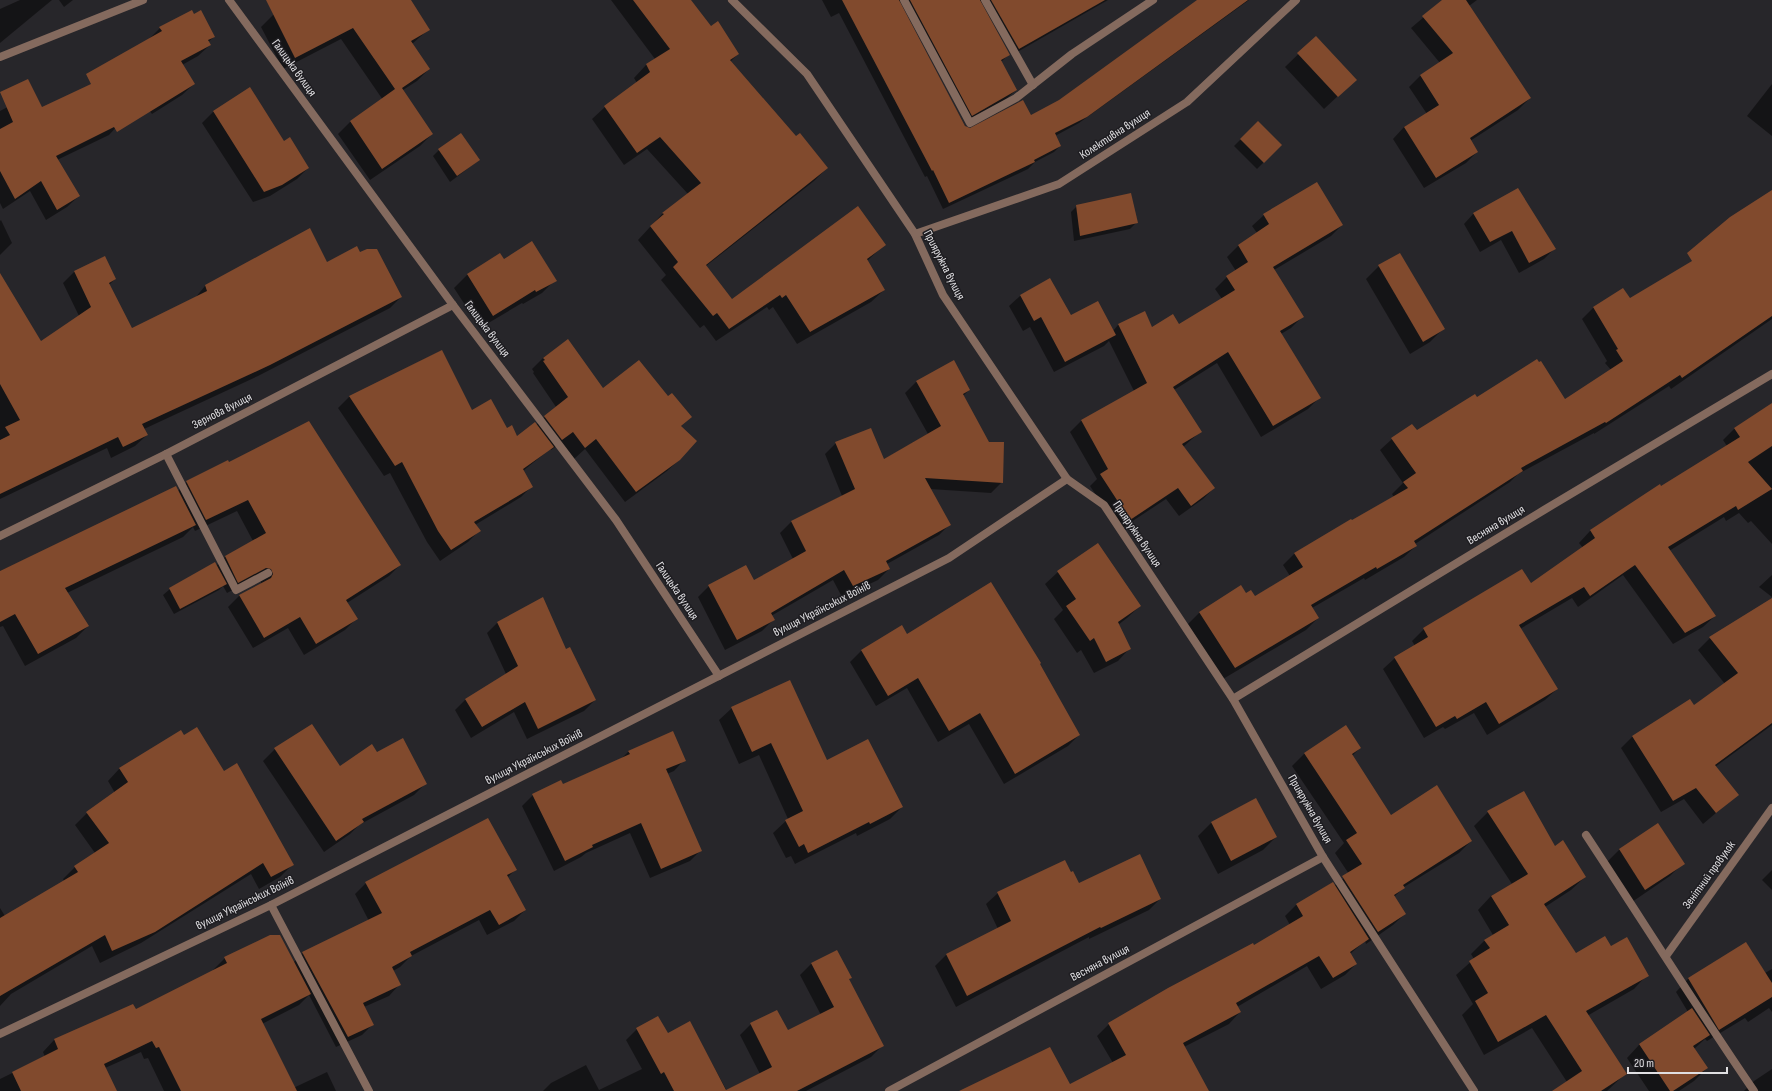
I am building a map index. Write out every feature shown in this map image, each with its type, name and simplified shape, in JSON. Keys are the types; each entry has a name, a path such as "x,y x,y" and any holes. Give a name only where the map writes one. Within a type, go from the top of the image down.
{"street":[{"path":"0,57 143,0"},
{"name":"Галицька вулиця","path":"229,0 454,305 616,520 719,676"},
{"name":"Прияружна вулиця","path":"732,0 807,74 915,234 943,295 1067,479 1104,505 1233,699 1324,857 1474,1091"},
{"path":"904,0 970,123 1016,98 1072,54 1153,0"},
{"path":"985,0 1033,85"},
{"name":"Колективна вулиця","path":"915,234 1060,184 1187,102 1296,0"},
{"name":"Зернова вулиця","path":"0,536 166,454 454,305"},
{"name":"Весняна вулиця","path":"1233,699 1537,514 1772,374"},
{"path":"166,454 236,590 268,573"},
{"name":"вулиця Українських Воїнів","path":"0,1034 271,906 949,558 1067,479"},
{"name":"Зенітний провулок","path":"1666,956 1772,808"},
{"path":"1586,835 1666,956 1693,1001 1754,1091"},
{"name":"Весняна вулиця","path":"888,1091 1324,857"},
{"path":"271,906 369,1091"}],"building":[{"path":"266,0 411,0 430,30 411,41 430,69 402,88 433,134 382,169 350,121 395,89 353,28 295,58"},
{"path":"633,0 691,0 711,26 718,21 739,54 730,60 796,136 800,133 828,168 706,265 732,299 858,206 886,245 867,259 885,290 810,332 786,295 782,298 780,295 729,329 717,313 713,316 673,267 678,262 650,226 664,214 662,213 701,183 660,137 637,153 604,106 650,72 646,64 670,49"},
{"path":"842,0 899,0 965,126 970,128 1023,100 1031,115 1059,100 1197,0 1248,0 1087,117 1055,133 1061,146 1034,160 1035,162 949,203 933,170 932,171"},
{"path":"910,0 980,0 1010,55 1001,60 1017,90 972,116"},
{"path":"991,0 1105,0 1019,49"},
{"path":"1442,0 1466,0 1531,98 1470,138 1478,152 1436,178 1404,127 1439,105 1420,75 1453,53 1422,16"},
{"path":"192,10 194,14 201,10 215,37 208,40 211,45 181,61 195,84 117,132 114,127 56,156 80,196 57,210 41,181 15,199 0,171 0,129 13,122 0,92 28,79 42,107 91,84 86,74 162,31 159,27"},
{"path":"1316,36 1357,80 1338,97 1297,53"},
{"path":"250,87 284,141 290,137 309,168 282,185 264,192 213,111"},
{"path":"1258,121 1282,145 1264,163 1240,139"},
{"path":"461,133 480,160 457,176 438,149"},
{"path":"1317,182 1343,225 1273,267 1304,317 1280,331 1321,398 1273,426 1228,352 1173,387 1202,432 1182,444 1215,488 1191,506 1178,488 1130,520 1100,474 1108,469 1081,420 1147,383 1118,324 1145,311 1152,327 1173,314 1179,324 1235,290 1226,276 1248,262 1238,245 1269,224 1263,214"},
{"path":"1518,188 1556,249 1529,263 1512,231 1490,242 1473,213"},
{"path":"1772,190 1772,316 1682,378 1680,375 1606,423 1605,422 1521,468 1523,471 1414,541 1417,546 1377,569 1376,567 1311,605 1319,618 1235,668 1199,612 1241,585 1246,593 1251,590 1255,596 1303,567 1294,553 1351,519 1352,520 1408,488 1403,482 1416,473 1391,438 1412,424 1417,430 1475,394 1477,397 1537,359 1539,362 1541,361 1565,399 1623,361 1616,350 1618,349 1593,307 1623,288 1630,298 1692,261 1687,253 1730,217"},
{"path":"1131,193 1138,223 1080,236 1076,205"},
{"path":"310,228 327,262 357,246 360,252 367,249 377,249 402,297 270,365 142,424 148,435 123,447 118,437 0,494 0,440 10,435 5,427 20,420 0,384 0,273 41,341 91,307 74,271 105,256 116,279 109,283 132,328 207,291 205,285"},
{"path":"532,241 557,281 536,292 535,290 493,316 467,274 500,253 504,259"},
{"path":"1400,253 1445,329 1423,342 1378,265"},
{"path":"1050,278 1071,315 1098,301 1116,335 1065,362 1041,317 1034,321 1020,295"},
{"path":"568,339 603,388 639,360 668,396 672,393 692,417 681,426 697,441 680,460 636,492 596,439 585,448 573,432 562,440 544,416 568,397 543,361 545,360 543,358"},
{"path":"442,350 472,410 491,399 507,428 512,425 517,436 535,422 554,447 523,469 533,487 474,522 481,531 451,550 438,531 402,462 395,466 349,396"},
{"path":"954,360 970,390 963,394 989,442 1004,442 1003,483 925,478 951,525 886,561 890,569 853,586 844,570 771,613 775,620 737,640 708,585 746,565 754,580 806,551 791,521 855,489 835,442 871,428 884,459 941,426 916,381"},
{"path":"1772,403 1772,446 1748,462 1772,489 1738,510 1736,506 1668,547 1716,616 1685,633 1635,565 1590,596 1584,587 1519,625 1558,689 1499,724 1486,702 1457,719 1455,716 1436,727 1394,657 1428,637 1423,628 1522,569 1531,583 1595,538 1590,530 1660,484 1661,486 1740,437 1734,428"},
{"path":"309,421 401,565 346,600 358,619 316,644 300,617 264,638 239,595 271,578 273,574 271,569 266,568 238,583 225,556 266,533 248,500 206,520 186,481 228,460 229,462"},
{"path":"176,486 196,525 65,588 89,626 38,654 15,614 0,622 0,571"},
{"path":"1098,543 1141,606 1118,622 1131,649 1106,662 1094,638 1090,641 1066,606 1076,599 1057,571"},
{"path":"215,562 227,584 180,609 169,588"},
{"path":"991,582 1041,663 1040,664 1080,735 1015,774 980,713 949,731 918,678 888,696 861,650 902,625 907,634"},
{"path":"543,597 566,649 570,647 596,700 538,729 525,702 482,727 465,699 518,666 497,622"},
{"path":"1772,598 1772,723 1715,765 1739,795 1716,813 1696,788 1673,801 1632,736 1690,699 1694,705 1738,673 1709,637"},
{"path":"790,680 827,760 868,739 903,807 870,824 869,822 808,853 804,844 799,847 785,820 803,811 771,743 752,752 731,707"},
{"path":"312,724 340,766 372,744 377,752 403,738 427,784 362,819 364,822 336,841 274,748"},
{"path":"1346,725 1361,748 1352,754 1391,815 1437,785 1472,841 1403,885 1405,888 1394,895 1406,914 1378,932 1342,876 1362,864 1346,840 1357,833 1304,753"},
{"path":"197,727 224,771 237,763 294,865 271,877 263,863 155,932 112,951 105,935 0,996 0,918 78,872 74,866 109,843 86,812 128,782 119,768 181,730 184,735"},
{"path":"673,731 686,761 666,769 702,851 661,869 641,823 592,845 593,847 565,861 532,794 561,780 563,784 630,754 628,751"},
{"path":"1524,791 1555,846 1563,840 1586,877 1544,904 1576,953 1605,936 1611,946 1627,937 1649,976 1586,1011 1627,1074 1601,1091 1552,1091 1582,1071 1546,1015 1498,1042 1475,1001 1488,993 1469,961 1490,948 1484,940 1509,925 1491,896 1528,874 1487,811"},
{"path":"1256,798 1277,837 1231,861 1211,822"},
{"path":"488,818 517,870 507,875 526,910 499,925 490,910 410,952 412,956 392,967 401,985 363,1003 374,1025 348,1037 302,952 382,913 365,882"},
{"path":"1658,823 1685,864 1645,890 1619,849"},
{"path":"1140,854 1161,899 1101,928 1100,927 967,996 946,954 1011,921 997,892 1065,860 1079,883"},
{"path":"1333,882 1369,939 1350,952 1357,964 1333,978 1319,956 1236,1003 1241,1012 1183,1043 1209,1091 959,1091 1050,1047 1070,1084 1126,1055 1108,1023 1168,988 1253,943 1254,945 1303,916 1296,904"},
{"path":"270,935 280,935 311,994 261,1019 297,1091 181,1091 159,1047 156,1048 152,1041 104,1064 117,1091 21,1091 12,1072 58,1049 54,1039 133,1004 136,1009 227,963 224,957"},
{"path":"1746,942 1772,983 1772,997 1719,1030 1688,978"},
{"path":"837,950 852,978 849,979 884,1046 797,1091 674,1091 664,1072 661,1074 636,1028 658,1016 668,1033 690,1021 726,1090 772,1067 750,1023 777,1010 788,1030 834,1007 811,963"},
{"path":"1692,1008 1710,1035 1693,1046 1708,1068 1673,1091 1670,1091 1639,1044"}]}
